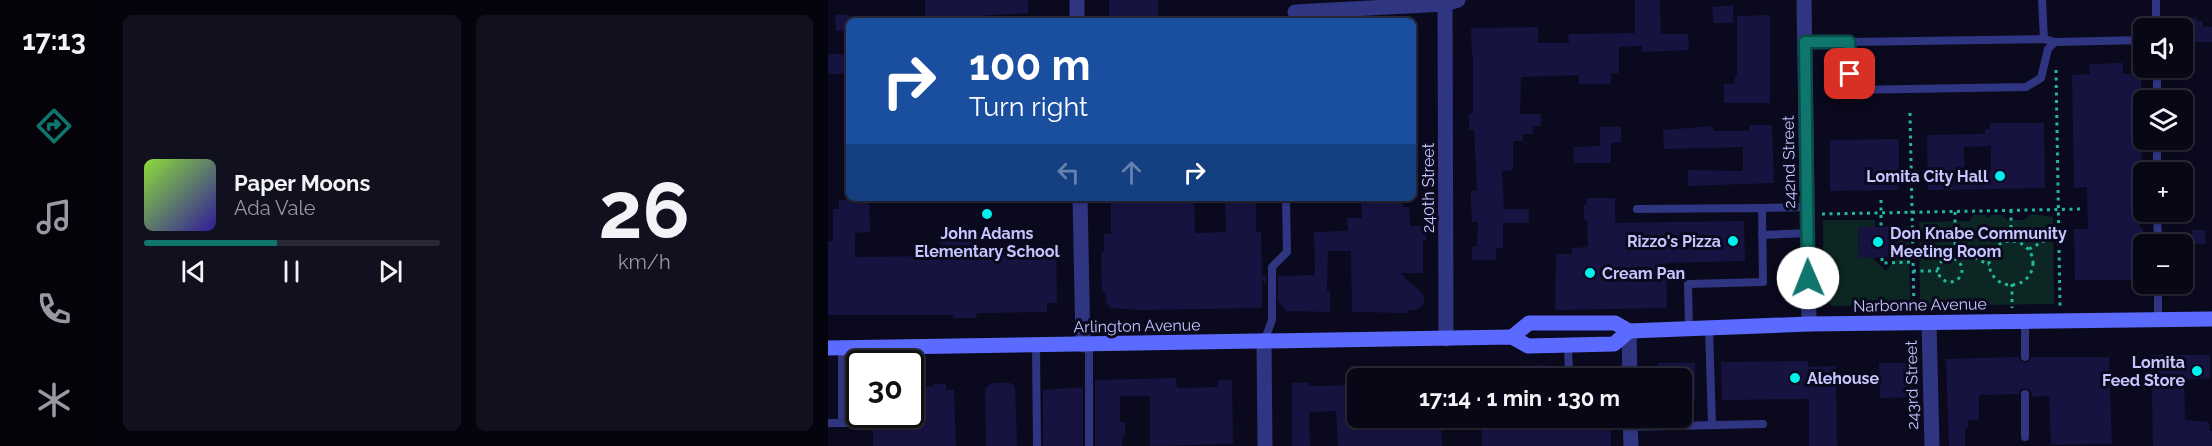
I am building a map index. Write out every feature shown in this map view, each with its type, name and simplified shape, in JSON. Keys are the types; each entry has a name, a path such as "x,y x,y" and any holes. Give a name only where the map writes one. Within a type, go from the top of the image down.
{"main road":[{"name":"Narbonne Avenue","path":"1512,337 1529,323 1615,323 1629,331 1809,324 2212,319"},
{"name":"Narbonne Avenue","path":"1446,339 1512,337 1528,346 1614,344 1629,331"},
{"name":"Arlington Avenue","path":"924,352 1036,345 1446,339"}],"street":[{"path":"1077,0 1077,18"},
{"name":"242nd Street","path":"1804,0 1809,324"},
{"path":"1295,12 1449,1"},
{"name":"240th Street","path":"1446,339 1449,1"},
{"path":"1080,201 1086,345"},
{"name":"243rd Street","path":"1929,322 1932,446"},
{"path":"1629,331 1630,368"},
{"path":"1264,342 1265,446"},
{"path":"1631,428 1631,446"}],"lane":[{"path":"2042,0 2044,39"},
{"path":"2156,0 2156,18"},
{"path":"1805,42 2133,40"},
{"path":"1849,42 1851,90 2026,87 2041,78 2048,49 2055,42"},
{"path":"1264,342 1272,320 1272,267 1287,252 1286,201"},
{"path":"1637,209 1807,207"},
{"path":"1689,329 1688,284 1763,282 1762,208"},
{"path":"1762,235 1808,233"},
{"path":"2158,294 2158,320"},
{"path":"2025,321 2025,357"},
{"path":"1709,328 1712,425"},
{"path":"1036,345 1037,446"},
{"path":"1086,345 1089,446"},
{"path":"1568,345 1569,368"},
{"path":"835,348 842,423"},
{"path":"2025,394 2025,437"},
{"path":"828,423 846,423"},
{"path":"1692,424 1763,424"}],"path":[{"path":"2056,66 2060,307"},
{"path":"1910,113 1914,311"},
{"path":"1881,200 1881,227"},
{"path":"1822,214 2083,209"},
{"path":"2011,210 2011,241"},
{"path":"1938,271 1943,280 1951,282 1958,279 1962,269 1955,260 1954,212"},
{"path":"2028,249 2059,233"},
{"path":"2011,241 2023,244 2028,249 2032,255 2032,270 2023,281 2012,284 1995,278 1989,265 1997,246 2011,241"},
{"path":"1955,247 1989,265"},
{"path":"1882,258 1882,263 1913,262"},
{"path":"1938,271 1943,260 1955,260"},
{"path":"1913,271 1938,271"},
{"path":"2012,284 2012,308"}],"green space":[{"path":"2032,214 2053,217 2054,304 1920,306 1919,222 1970,221 1973,215 1985,215 1989,218 1991,215 2002,215 2007,220 2024,220"},
{"path":"1823,220 1875,220 1875,227 1858,227 1859,257 1873,258 1886,271 1898,257 1898,227 1909,226 1910,305 1832,306 1824,298"}],"building":[{"path":"925,0 1028,0 1028,13 979,16 979,18 925,18"},
{"path":"1109,0 1158,0 1158,18 1109,18"},
{"path":"1635,0 1660,0 1661,34 1688,34 1689,50 1642,52 1642,46 1619,47 1619,73 1611,74 1611,84 1579,84 1579,75 1521,77 1520,114 1541,114 1541,126 1533,126 1533,134 1523,134 1523,141 1513,141 1513,170 1502,171 1504,209 1529,209 1529,223 1503,223 1503,248 1496,248 1496,260 1472,260 1472,247 1477,246 1478,222 1472,222 1471,203 1471,191 1477,191 1474,130 1469,130 1469,114 1473,114 1471,28 1538,27 1538,43 1569,43 1568,34 1635,33"},
{"path":"1733,5 1733,23 1714,23 1712,7"},
{"path":"835,15 849,15 849,18 846,18 846,31 836,31"},
{"path":"1770,15 1770,103 1724,103 1724,84 1735,84 1735,76 1737,76 1737,16"},
{"path":"2193,18 2203,21 2203,27 2212,27 2212,42 2193,42"},
{"path":"828,54 846,54 846,74 828,74"},
{"path":"2123,63 2123,74 2133,73 2133,78 2141,78 2141,90 2133,90 2133,150 2142,150 2142,162 2133,162 2133,222 2140,222 2143,234 2133,234 2133,280 2075,280 2074,229 2088,229 2087,187 2074,188 2072,75 2090,74 2089,64"},
{"path":"1990,123 2044,123 2045,188 1928,190 1927,135 1985,134 1985,129 1990,129","holes":["1991,146 1991,171 1965,172 1964,147"]},
{"path":"1749,125 1772,125 1774,183 1688,186 1688,170 1743,171 1743,147 1664,149 1663,130 1713,126 1713,131 1749,131"},
{"path":"1600,127 1621,127 1621,142 1611,143 1611,163 1574,163 1573,147 1600,146"},
{"path":"1899,139 1899,190 1830,191 1830,140"},
{"path":"1587,198 1615,198 1615,223 1744,221 1745,261 1666,263 1667,308 1555,310 1556,254 1572,254 1572,248 1588,247 1587,220 1584,220 1584,205 1587,205"},
{"path":"839,200 869,201 870,232 855,233 855,257 940,256 940,236 943,235 978,235 978,246 1056,245 1057,303 1047,303 1047,312 977,313 976,318 953,318 953,315 828,315 828,241 833,241 833,209 839,209"},
{"path":"1116,201 1194,201 1195,233 1226,232 1225,201 1256,201 1256,232 1261,232 1262,276 1266,276 1266,284 1262,279 1262,308 1139,310 1110,308 1110,305 1107,305 1105,292 1102,292 1101,252 1104,252 1104,234 1111,234 1111,203 1116,203"},
{"path":"1361,201 1403,201 1403,207 1409,207 1410,226 1426,226 1426,240 1423,240 1423,273 1400,273 1423,294 1425,301 1421,307 1409,310 1408,313 1352,312 1351,251 1328,251 1327,291 1330,291 1330,312 1286,311 1278,301 1278,276 1315,275 1314,232 1348,231 1347,218 1362,218"},
{"name":"Don Knabe Community Meeting Room","path":"1858,227 1898,227 1898,257 1859,258"},
{"path":"2192,230 2205,230 2206,244 2193,244"},
{"path":"2151,355 2210,355 2210,378 2184,380 2185,420 2209,422 2210,431 2212,431 2212,446 2153,446"},
{"path":"2019,357 2021,362 2026,363 2031,357 2109,357 2112,444 2051,445 2049,396 2033,397 2030,390 2024,388 2019,394 1979,395 1979,420 1968,420 1968,428 1965,428 1965,446 1949,446 1946,359"},
{"path":"1808,361 1808,367 1836,366 1837,446 1809,446 1809,399 1722,400 1721,362"},
{"path":"1658,363 1695,363 1695,400 1692,400 1692,368 1658,368"},
{"path":"1879,363 1912,363 1912,397 1880,398"},
{"path":"1546,365 1546,368 1521,368 1521,366"},
{"path":"1176,378 1177,388 1218,387 1218,380 1232,380 1233,444 1150,446 1150,396 1120,396 1120,422 1125,422 1122,446 1095,446 1095,380"},
{"path":"1010,383 1015,386 1017,446 986,446 985,389 988,385"},
{"path":"1292,383 1309,383 1309,386 1347,385 1347,428 1441,428 1442,446 1338,446 1336,411 1309,412 1310,446 1292,446"},
{"path":"934,384 946,384 946,390 954,390 956,446 873,446 873,429 924,428 924,386 934,386"},
{"path":"1083,387 1083,446 1043,446 1043,390"},
{"path":"1481,428 1611,428 1611,446 1482,446"}],"place":[{"name":"Lomita City Hall","path":"2000,176"},
{"name":"John Adams Elementary School","path":"987,214"},
{"name":"Rizzo's Pizza","path":"1733,241"},
{"name":"Don Knabe Community Meeting Room","path":"1878,242"},
{"name":"Cream Pan","path":"1590,273"},
{"name":"Lomita Feed Store","path":"2197,371"},
{"name":"Alehouse","path":"1795,378"}],"route":[{"path":"1808,278 1805,42 1849,42 1850,74"}]}
